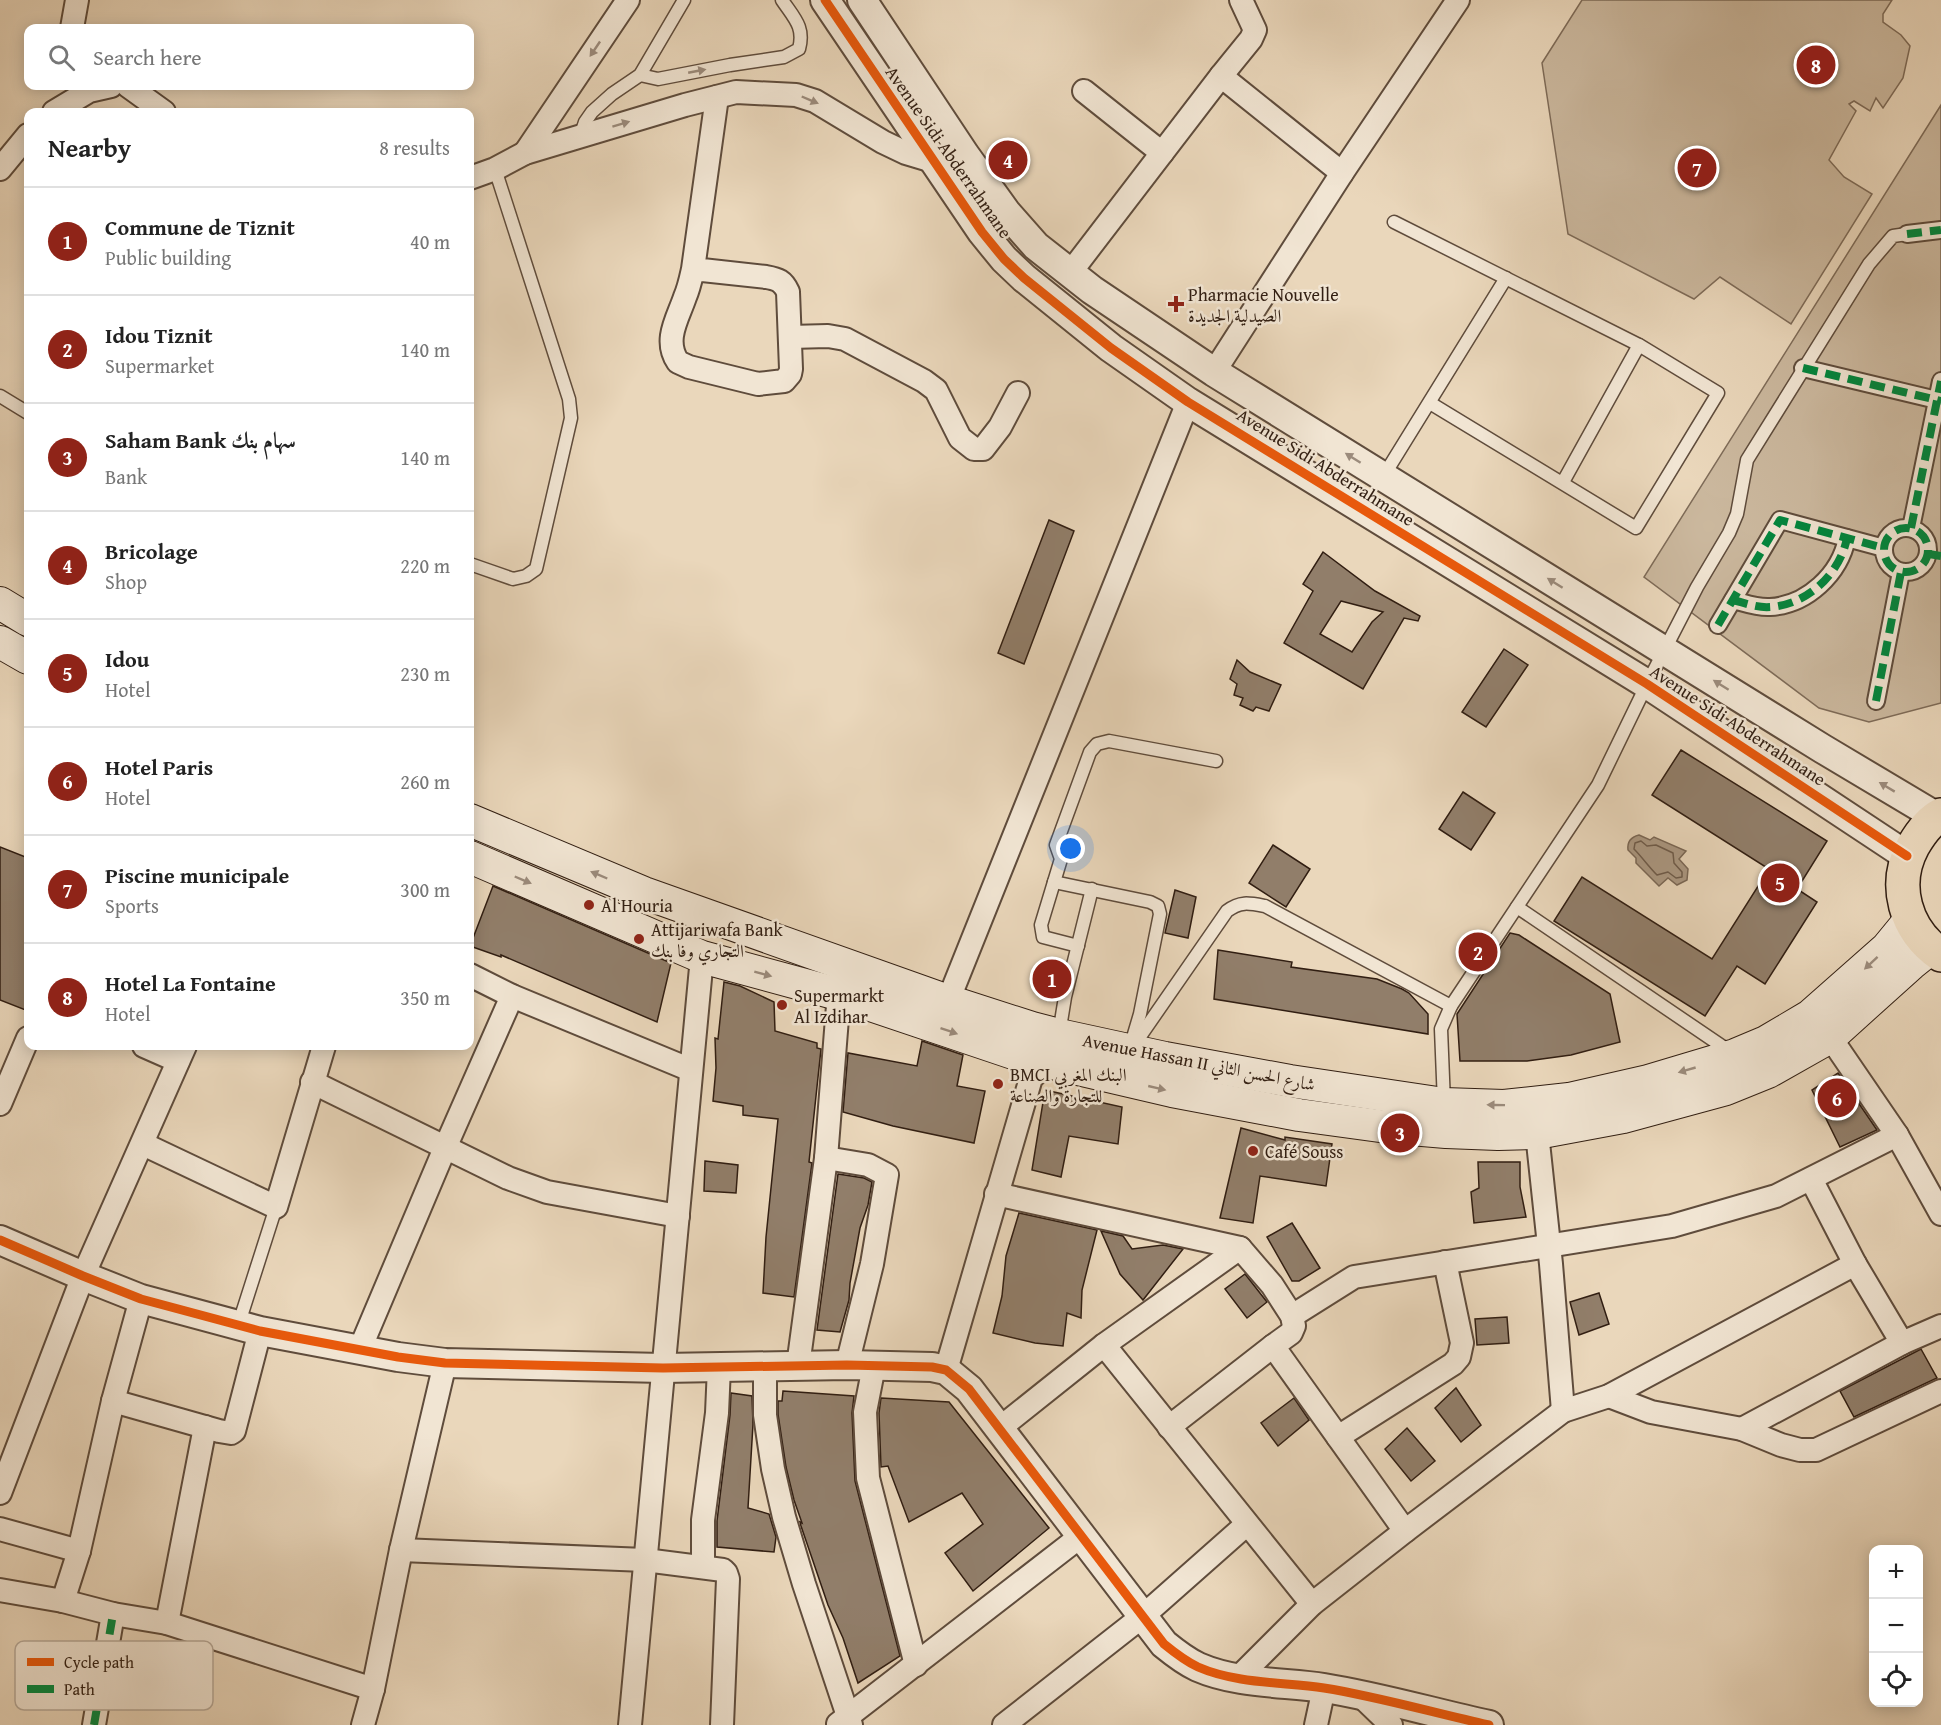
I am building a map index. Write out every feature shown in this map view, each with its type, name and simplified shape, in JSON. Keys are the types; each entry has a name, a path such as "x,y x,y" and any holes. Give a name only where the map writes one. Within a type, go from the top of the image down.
{"highway":[{"path":"1936,952 1922,940 1910,920 1903,899 1902,877 1908,856 1919,834 1939,816"}],"main road":[{"path":"0,603 24,618"},
{"path":"0,642 24,656"},
{"name":"Avenue Hassan II شارع الحسن الثاني","path":"474,822 644,894 948,1001 1038,1052 1130,1051 1290,1081 1444,1104 1504,1106 1569,1099 1648,1081 1735,1055 1766,1042 1820,1026 1936,952"},
{"name":"Avenue Hassan II شارع الحسن الثاني","path":"474,859 702,957 1172,1091 1299,1115 1387,1127 1446,1132 1537,1133 1623,1117 1726,1089 1768,1072 1820,1026 1910,920"},
{"path":"629,926 644,894"}],"street":[{"path":"73,24 77,0"},
{"path":"525,153 628,0"},
{"name":"Avenue Sidi Abderrahmane","path":"825,0 982,232 1004,259 1024,278 1111,348 1188,402 1647,684 1908,856"},
{"name":"Avenue Sidi Abderrahmane","path":"862,0 965,155 1006,212 1027,236 1070,273 1157,335 1214,372 1665,651 1939,816"},
{"path":"1070,273 1251,39 1255,30 1241,0"},
{"path":"1214,372 1342,173 1458,0"},
{"path":"1221,76 1342,173"},
{"path":"48,108 61,90"},
{"path":"61,108 93,90"},
{"path":"134,90 158,108"},
{"path":"1084,91 1162,153"},
{"path":"474,177 495,169 525,153 736,92 796,94 814,101 898,150 936,162 965,155"},
{"path":"693,269 766,277 781,281 788,292 790,337 790,374 783,381 758,384 681,365 674,356 671,339 693,269 717,97"},
{"path":"0,169 24,140"},
{"path":"1907,234 1941,231"},
{"path":"790,337 828,336 845,339 924,381 936,390 960,438 974,449 983,449 991,441 1018,393"},
{"path":"1803,369 1939,401"},
{"path":"1911,528 1939,401 1941,381"},
{"path":"948,1001 1188,402"},
{"name":"Avenue Sidi Abderrahmane","path":"1363,509 1383,477"},
{"path":"1718,625 1780,520 1884,548"},
{"path":"1903,528 1911,528 1921,532 1935,555 1917,570 1901,572 1888,563 1884,548 1889,535 1903,528"},
{"path":"1733,600 1759,607 1771,607 1787,604 1811,593 1830,577 1844,552 1847,538"},
{"path":"1876,701 1901,572"},
{"path":"630,1725 702,957"},
{"path":"798,1366 826,1158 841,963"},
{"path":"474,977 512,996 692,1070"},
{"path":"360,1349 512,996"},
{"path":"1820,1026 1897,1135 1941,1214"},
{"path":"0,1104 24,1047"},
{"path":"0,1493 82,1276 182,1053 166,1050"},
{"path":"143,1144 276,1207 323,1050"},
{"path":"946,1370 1038,1052"},
{"path":"312,1082 508,1178 547,1192 678,1216"},
{"path":"1537,1133 1563,1411"},
{"path":"1293,1316 1354,1276 1672,1226 1776,1196 1897,1135"},
{"path":"826,1158 868,1165 887,1176 872,1264 861,1365 868,1478 916,1665"},
{"path":"1811,1179 1855,1264 1902,1343"},
{"path":"996,1194 1240,1248 1272,1285 1293,1316 1294,1326 1291,1333 1169,1427"},
{"path":"0,1240 141,1299 249,1328 446,1363 663,1368 861,1365 932,1367 946,1370 969,1389 1164,1644 1182,1659 1200,1668 1239,1677 1324,1688 1489,1725"},
{"path":"1000,1428 1104,1345 1240,1248"},
{"path":"1338,1437 1453,1364 1459,1357 1462,1342 1445,1262"},
{"path":"1239,1677 1312,1605 1563,1411 1609,1396 1855,1264"},
{"path":"63,1601 78,1551 113,1401 141,1299"},
{"path":"1742,1429 1902,1343 1941,1326"},
{"path":"113,1401 226,1433 234,1431 249,1328"},
{"path":"1104,1345 1312,1605"},
{"path":"1273,1346 1405,1531"},
{"path":"363,1725 373,1689 401,1550 446,1363"},
{"path":"765,1366 765,1415 773,1469 845,1722 1082,1536"},
{"path":"703,1567 703,1520 717,1413 719,1367"},
{"path":"1609,1396 1651,1412 1742,1429 1780,1445 1800,1450 1816,1450 1941,1391"},
{"path":"167,1623 205,1427"},
{"path":"1004,1725 1143,1616 1247,1524"},
{"path":"0,1528 78,1551"},
{"path":"401,1550 645,1560 723,1570 728,1580 722,1725"},
{"path":"0,1590 167,1623 373,1689"},
{"path":"108,1641 113,1614"},
{"path":"1316,1725 1324,1688"},
{"path":"1361,1696 1391,1725"},
{"path":"94,1725 97,1710"}],"lane":[{"path":"580,136 592,112 612,94 640,75 684,0"},
{"path":"640,75 658,79 784,57 799,49 802,36 798,25 782,0"},
{"path":"474,565 513,579 526,576 536,569 571,418 569,399 495,169"},
{"path":"1394,222 1639,345 1718,393 1636,528 1430,403"},
{"path":"1444,1104 1442,1029 1450,1006 1598,785 1697,587 1729,533 1737,514 1747,460 1869,264 1893,237 1907,234"},
{"path":"1383,477 1506,278"},
{"path":"1563,482 1639,345"},
{"path":"0,396 24,411"},
{"path":"1078,946 1043,937 1041,925 1060,859 1056,845 1090,752 1097,744 1109,741 1216,761"},
{"path":"1054,882 1150,902 1158,906 1160,914 1140,1014 1130,1051"},
{"path":"1038,1052 1078,946 1092,889"},
{"path":"1130,1051 1227,911 1236,903 1247,902 1265,906 1450,1006"},
{"path":"1517,906 1735,1055"},
{"path":"249,1328 276,1207"}],"shaded area":[{"path":"1582,0 1892,0 1883,14 1883,22 1901,35 1910,46 1903,78 1883,108 1876,98 1870,111 1854,101 1849,104 1856,111 1829,160 1844,177 1872,194 1791,324 1720,277 1694,299 1568,234 1542,63"},
{"path":"1941,105 1941,703 1869,722 1819,708 1644,577"}],"water":[{"path":"1639,835 1650,840 1654,837 1686,851 1679,859 1688,869 1687,880 1677,885 1668,878 1659,886 1636,863 1636,858 1628,850 1630,840"}],"building":[{"path":"1049,520 1074,531 1024,664 998,653"},
{"path":"1323,552 1375,591 1420,616 1418,621 1404,618 1363,689 1284,643 1313,591 1303,584","holes":["1341,601 1383,612 1372,622 1352,652 1320,634"]},
{"path":"1504,649 1528,665 1486,727 1462,712"},
{"path":"1237,660 1250,672 1281,685 1269,711 1256,707 1253,711 1240,705 1243,698 1234,695 1237,684 1230,679"},
{"path":"1681,750 1827,841 1797,889 1817,902 1765,984 1737,966 1705,1016 1554,921 1582,877 1712,959 1769,869 1652,795"},
{"path":"1463,792 1495,813 1471,850 1439,829"},
{"path":"1273,845 1310,869 1286,907 1249,883"},
{"path":"0,847 24,856 24,1009 0,1000"},
{"path":"493,886 671,963 657,1022 501,955 501,957 474,947 474,936"},
{"path":"1175,890 1196,897 1188,938 1165,933"},
{"path":"1510,933 1519,935 1610,994 1620,1042 1571,1055 1527,1061 1460,1061 1457,1014"},
{"path":"1218,950 1292,962 1291,967 1377,979 1402,989 1409,993 1428,1014 1428,1034 1214,999"},
{"path":"724,982 740,986 774,1002 775,1031 817,1043 817,1048 821,1049 809,1162 812,1163 794,1297 763,1293 766,1237 778,1119 743,1115 743,1106 713,1101 716,1068 715,1038 718,1039"},
{"path":"922,1041 963,1055 957,1086 985,1091 974,1143 893,1126 843,1112 848,1053 917,1066"},
{"path":"1838,1073 1877,1130 1840,1147 1812,1090"},
{"path":"1045,1090 1122,1107 1118,1144 1069,1136 1061,1177 1032,1170"},
{"path":"1241,1128 1285,1140 1285,1137 1332,1144 1326,1186 1260,1176 1253,1223 1220,1218"},
{"path":"705,1161 738,1165 736,1193 704,1191"},
{"path":"1478,1162 1520,1162 1520,1187 1526,1217 1474,1223 1471,1192 1479,1188"},
{"path":"838,1174 864,1178 872,1182 868,1205 860,1228 849,1300 840,1332 817,1330"},
{"path":"1019,1213 1097,1230 1082,1290 1081,1318 1067,1313 1063,1346 1035,1343 993,1333 1002,1296 1006,1256"},
{"path":"1292,1223 1320,1268 1299,1281 1292,1281 1267,1237"},
{"path":"1101,1231 1123,1236 1132,1249 1163,1245 1183,1249 1143,1300 1120,1274"},
{"path":"1245,1274 1267,1302 1247,1318 1225,1289"},
{"path":"1599,1293 1609,1324 1579,1335 1570,1302"},
{"path":"1507,1317 1509,1343 1477,1345 1475,1319"},
{"path":"1921,1349 1937,1378 1854,1417 1840,1391"},
{"path":"1456,1388 1481,1425 1461,1442 1435,1408"},
{"path":"783,1391 854,1396 852,1413 855,1481 900,1656 858,1683 843,1638 828,1605 794,1500 786,1467 778,1414 778,1401 782,1401"},
{"path":"731,1393 752,1396 753,1424 748,1508 769,1514 776,1537 774,1552 717,1547 717,1521"},
{"path":"881,1398 949,1402 1049,1528 973,1591 945,1553 983,1524 962,1493 909,1522 888,1466 881,1467 879,1413"},
{"path":"1294,1398 1309,1420 1278,1446 1261,1423"},
{"path":"1407,1428 1435,1461 1411,1481 1385,1449"}],"marked path":[{"path":"1907,234 1941,230"},
{"path":"1803,368 1941,401"},
{"path":"1911,528 1941,381"},
{"path":"1718,625 1780,520 1884,548"},
{"path":"1906,528 1915,529 1922,534 1927,541 1928,550 1927,559 1922,566 1915,571 1906,572 1897,571 1890,566 1885,559 1884,550 1885,541 1890,534 1897,529 1906,528"},
{"path":"1733,600 1770,607 1784,605 1809,594 1820,585 1837,564 1847,538"},
{"path":"1929,554 1941,556"},
{"path":"1876,701 1901,572"},
{"path":"108,1641 113,1614"},
{"path":"94,1725 97,1710"}],"cycle path":[{"path":"825,0 982,232 1004,259 1024,278 1111,348 1188,402 1647,684 1907,856"},
{"path":"0,1240 141,1299 260,1331 398,1357 445,1363 663,1368 847,1365 932,1367 946,1370 969,1389 1164,1644 1184,1659 1198,1667 1228,1677 1324,1688 1386,1700 1489,1725"}],"place":[{"name":"Hotel La Fontaine","path":"1816,65"},
{"name":"Bricolage","path":"1008,160"},
{"name":"Piscine municipale","path":"1697,168"},
{"name":"Pharmacie Nouvelle الصيدلية الجديدة","path":"1176,304"},
{"name":"Idou","path":"1780,883"},
{"name":"Al Houria","path":"589,905"},
{"name":"Attijariwafa Bank التجاري وفا بنك","path":"639,939"},
{"name":"Idou Tiznit","path":"1478,952"},
{"name":"Commune de Tiznit","path":"1052,979"},
{"name":"Supermarkt Al Izdihar","path":"782,1005"},
{"name":"BMCI البنك المغربي للتجارة والصناعة","path":"998,1084"},
{"name":"Hotel Paris","path":"1837,1098"},
{"name":"Saham Bank سهام بنك","path":"1400,1133"},
{"name":"Café Souss","path":"1253,1151"}]}
